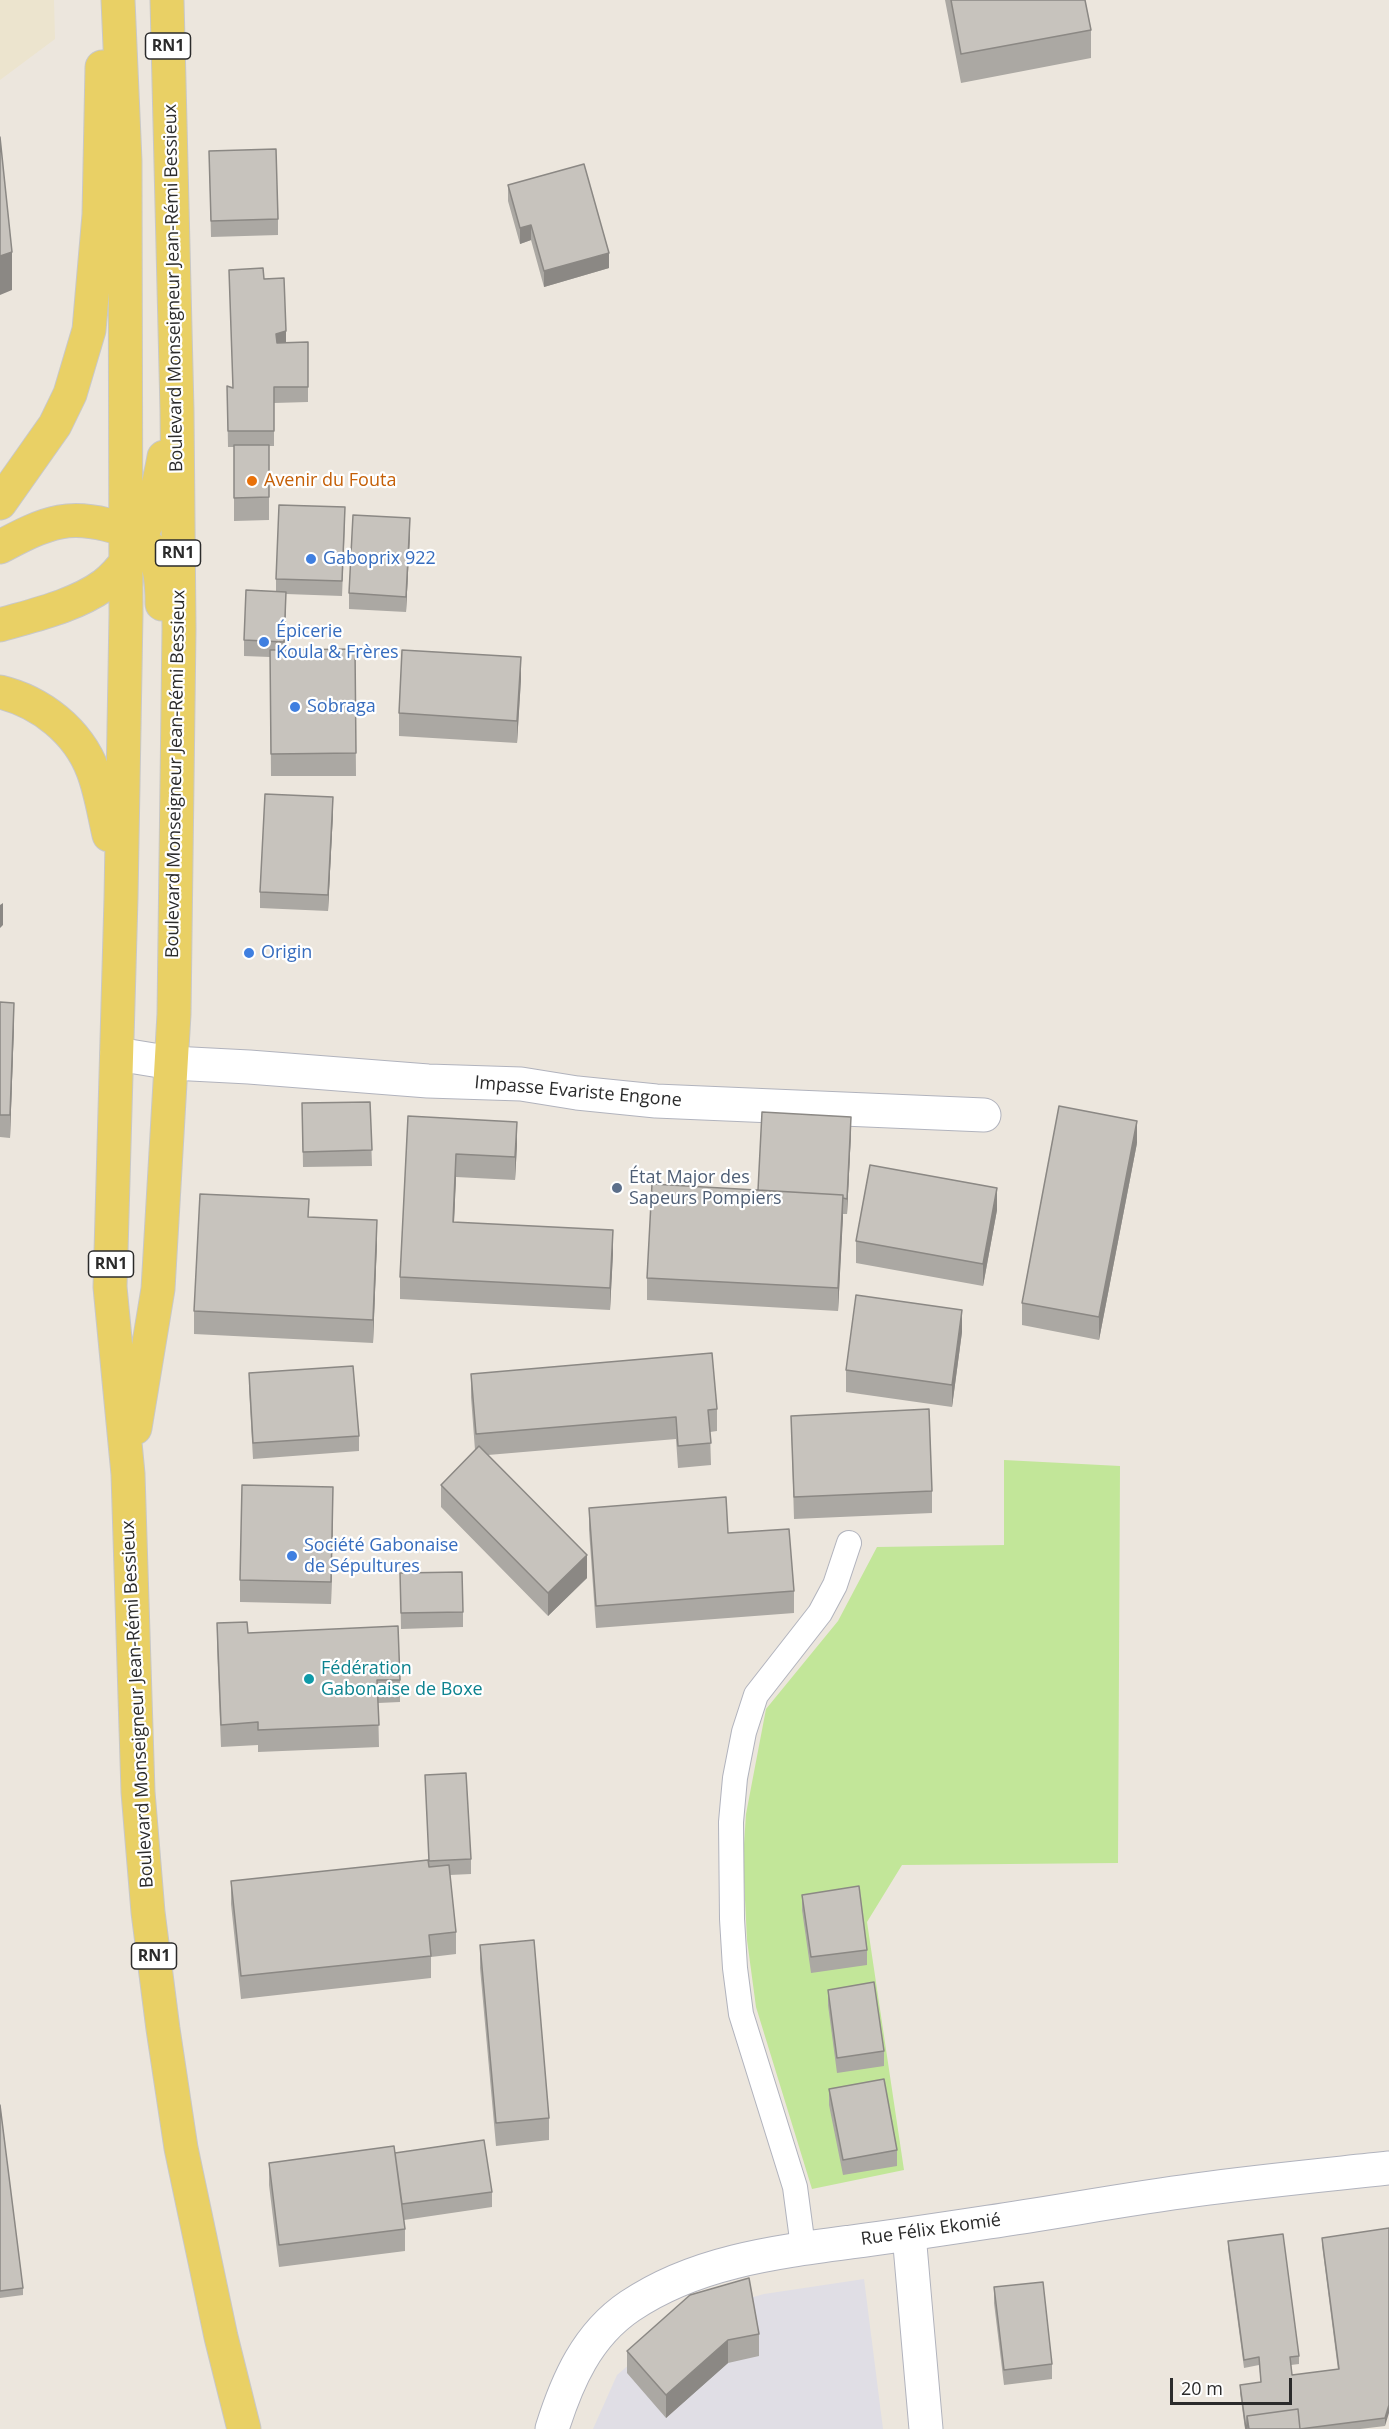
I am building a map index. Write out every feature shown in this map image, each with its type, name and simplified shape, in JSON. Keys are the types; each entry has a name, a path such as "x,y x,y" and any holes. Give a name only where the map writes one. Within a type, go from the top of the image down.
{"main road":[{"path":"0,503 55,425 70,394 89,330 99,215 102,53 105,15 109,0"},
{"name":"Boulevard Monseigneur Jean-Rémi Bessieux","path":"118,0 125,161 130,544 110,1287 128,1474 138,1792 154,1959 181,2148 209,2284 244,2429"},
{"name":"Boulevard Monseigneur Jean-Rémi Bessieux","path":"128,1474 158,1289 174,1014 179,629 177,410 167,0"},
{"path":"0,625 74,600 102,586 155,501 165,454 163,128 170,92"},
{"path":"0,547 60,522 87,519 130,544 147,546 156,561 162,580 162,957 165,991 174,1014"},
{"path":"0,692 50,714 67,729 82,748 101,794 121,898"}],"street":[{"name":"Impasse Evariste Engone","path":"117,1054 172,1063 428,1081 520,1084 577,1093 656,1101 984,1115"},
{"name":"Rue Félix Ekomié","path":"552,2429 582,2356 603,2329 630,2307 671,2284 712,2269 759,2255 803,2247 909,2234 1194,2190 1389,2168"},
{"path":"909,2234 926,2429"}],"lane":[{"path":"803,2247 795,2187 741,2014 732,1919 731,1822 735,1778 744,1732 756,1695 820,1613 835,1585 849,1543"}],"shaded area":[{"path":"0,0 54,0 55,39 0,80"},
{"path":"864,2279 883,2429 593,2429 617,2375 686,2316 764,2294"}],"green space":[{"path":"1004,1460 1120,1466 1118,1863 902,1865 867,1922 904,2170 812,2189 756,2007 747,1940 743,1859 746,1814 766,1709 838,1621 877,1547 1004,1545"}],"building":[{"path":"951,0 1085,0 1091,30 961,54"},
{"path":"0,137 12,252 0,256"},
{"path":"276,149 278,219 211,221 209,151"},
{"path":"584,164 609,253 544,271 531,225 520,228 508,185"},
{"path":"263,268 264,279 284,278 286,331 276,334 277,343 308,342 308,387 274,387 274,431 228,431 227,386 233,388 229,270"},
{"path":"234,445 269,445 269,497 234,498"},
{"path":"279,505 345,507 342,581 276,579"},
{"path":"353,515 410,518 406,597 349,593"},
{"name":"Épicerie Koula & Frères","path":"246,590 286,592 284,642 244,640"},
{"path":"355,649 356,753 271,754 270,650"},
{"path":"402,650 521,657 517,721 399,713"},
{"path":"265,794 333,797 328,895 260,892"},
{"path":"0,1002 14,1003 10,1115 0,1115"},
{"path":"370,1102 372,1150 303,1152 302,1103"},
{"path":"1059,1106 1137,1121 1099,1317 1022,1303"},
{"path":"762,1112 851,1117 847,1199 843,1198 843,1195 758,1190"},
{"path":"408,1116 517,1122 515,1157 456,1154 453,1222 613,1230 610,1288 400,1277"},
{"path":"870,1165 997,1188 983,1264 856,1241"},
{"path":"652,1184 843,1195 838,1288 647,1278"},
{"path":"200,1194 309,1199 308,1217 377,1220 373,1320 194,1311"},
{"path":"856,1295 962,1310 952,1385 846,1370"},
{"path":"712,1353 717,1409 708,1410 711,1443 678,1446 676,1417 476,1434 471,1374"},
{"path":"353,1366 359,1436 253,1443 249,1373"},
{"path":"929,1409 932,1491 794,1497 791,1416"},
{"path":"479,1446 587,1555 548,1593 441,1485"},
{"path":"242,1485 333,1487 331,1582 240,1580"},
{"path":"726,1497 728,1533 789,1529 794,1591 596,1606 589,1508"},
{"path":"462,1572 463,1612 401,1613 400,1573"},
{"name":"Fédération Gabonaise de Boxe","path":"247,1622 248,1633 398,1626 400,1680 377,1680 379,1725 258,1730 258,1722 221,1725 217,1623"},
{"path":"466,1773 471,1859 429,1861 425,1775"},
{"path":"428,1860 429,1867 449,1865 456,1932 429,1935 431,1956 241,1976 231,1881"},
{"path":"859,1886 867,1950 811,1957 802,1895"},
{"path":"534,1940 549,2118 496,2123 480,1945"},
{"path":"874,1982 884,2051 837,2058 828,1990"},
{"path":"884,2079 897,2150 843,2160 829,2089"},
{"path":"0,2105 23,2288 0,2291"},
{"path":"484,2140 492,2192 402,2204 395,2153"},
{"path":"394,2146 405,2229 279,2245 269,2163"},
{"path":"1389,2228 1389,2405 1385,2418 1300,2429 1298,2409 1247,2416 1246,2429 1240,2385 1261,2382 1259,2357 1244,2360 1228,2241 1283,2234 1299,2356 1290,2357 1292,2375 1339,2369 1322,2238"},
{"path":"749,2278 759,2334 728,2340 666,2395 627,2351 690,2295"},
{"path":"1043,2282 1052,2364 1004,2370 994,2287"},
{"path":"1298,2409 1300,2429 1249,2429 1247,2416"}],"place":[{"name":"Avenir du Fouta","path":"252,481"},
{"name":"Gaboprix 922","path":"311,559"},
{"name":"Épicerie Koula & Frères","path":"264,642"},
{"name":"Sobraga","path":"295,707"},
{"name":"Origin","path":"249,953"},
{"name":"État Major des Sapeurs Pompiers","path":"617,1188"},
{"name":"Société Gabonaise de Sépultures","path":"292,1556"},
{"name":"Fédération Gabonaise de Boxe","path":"309,1679"}]}
